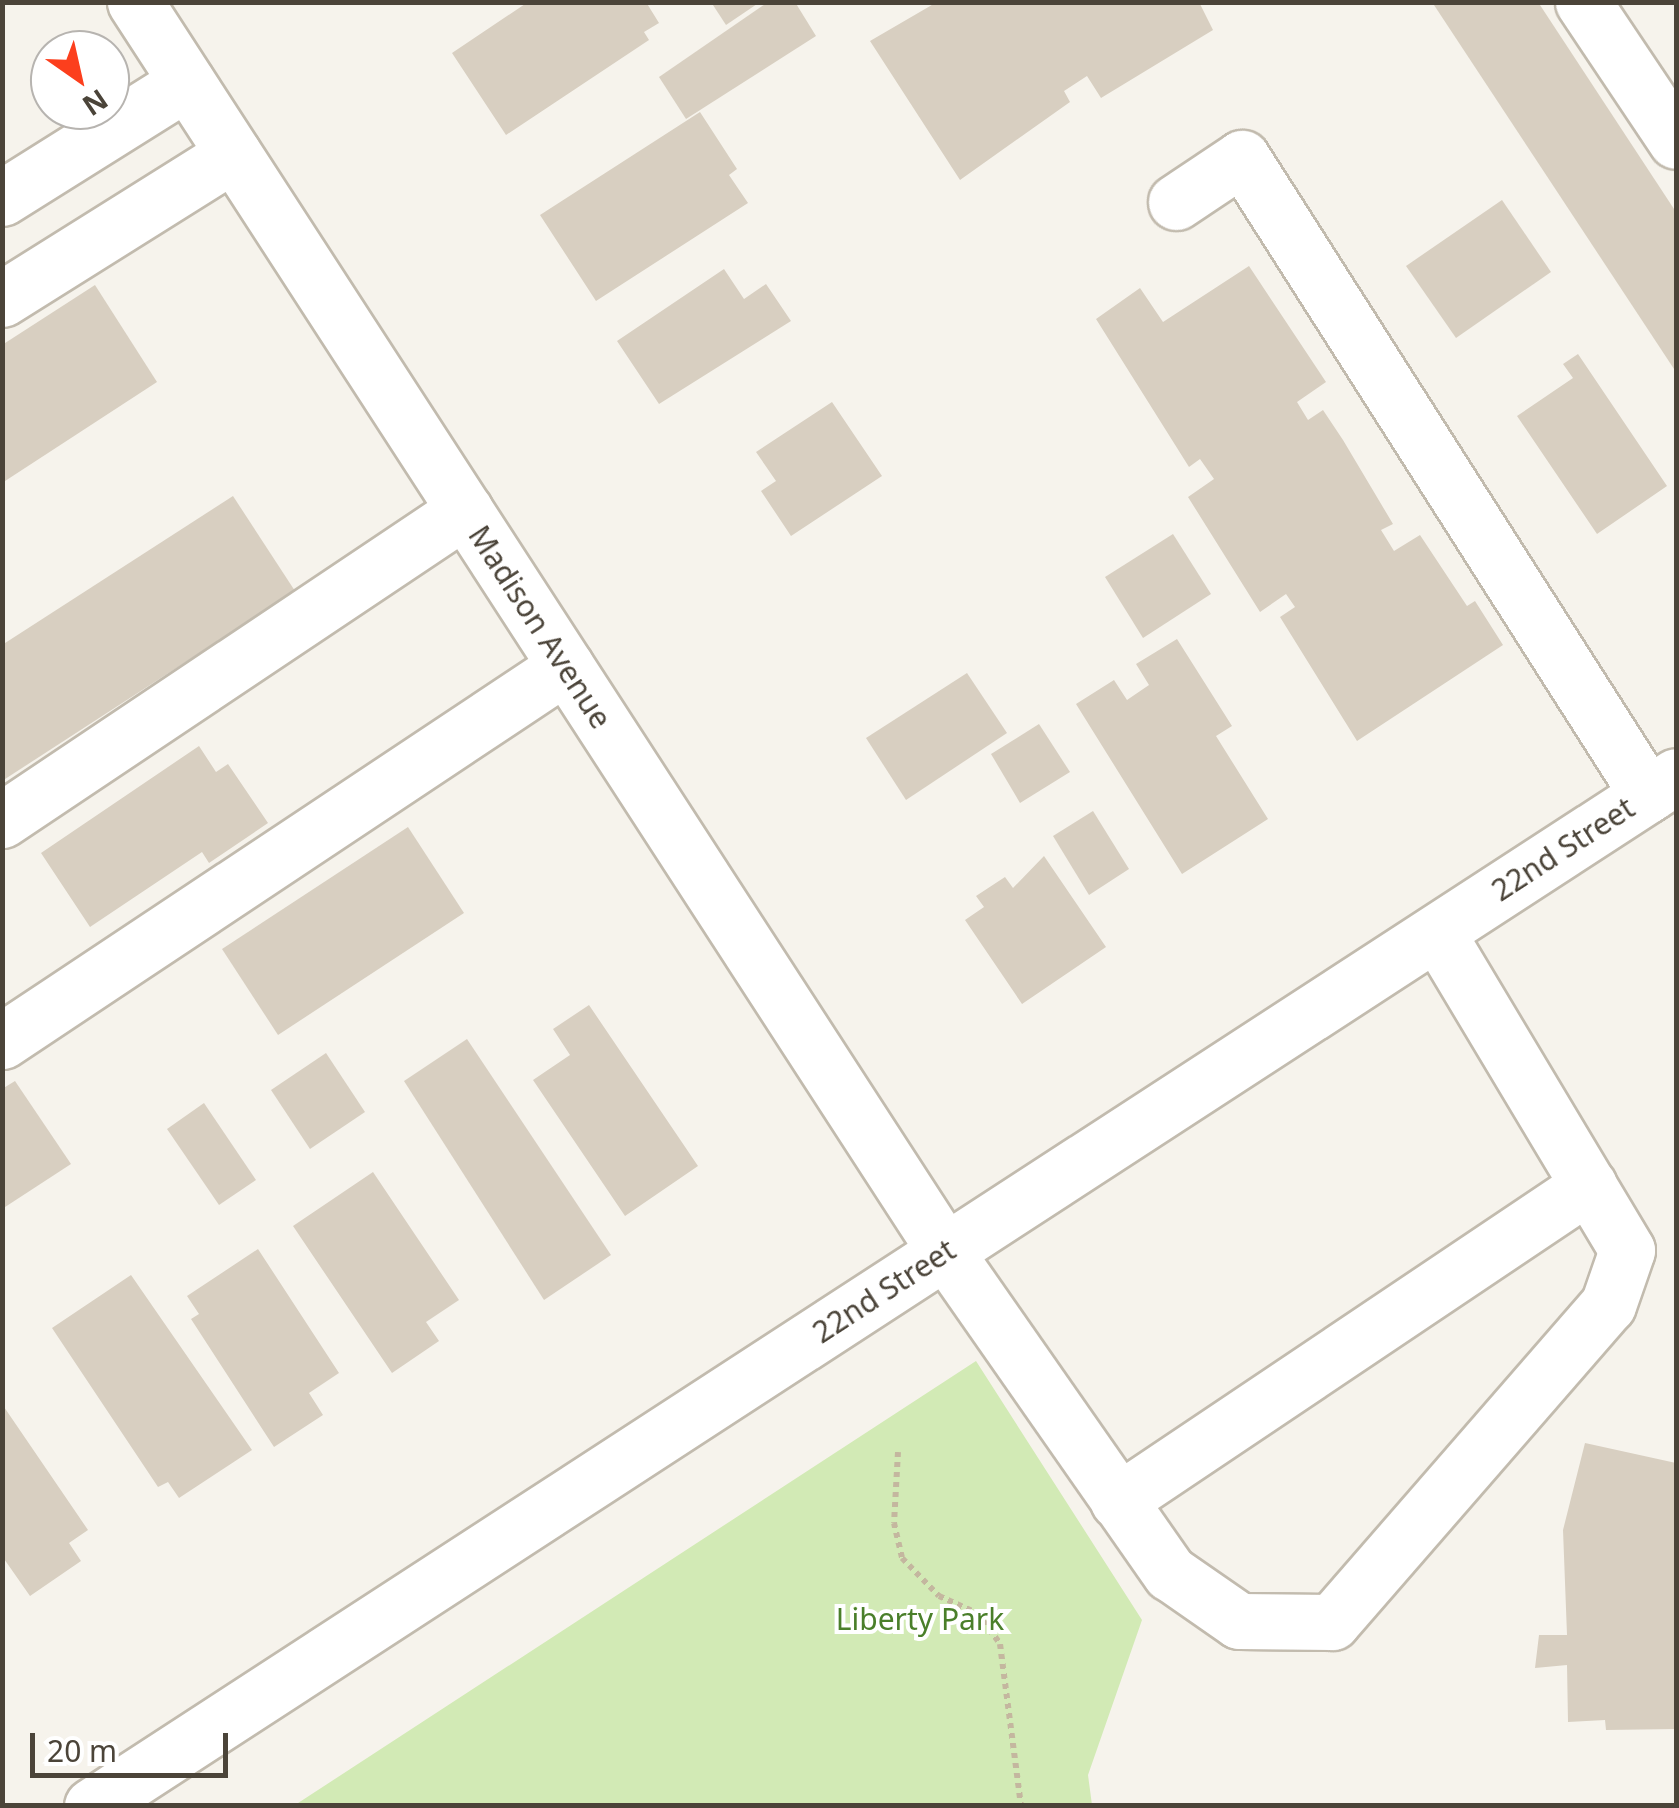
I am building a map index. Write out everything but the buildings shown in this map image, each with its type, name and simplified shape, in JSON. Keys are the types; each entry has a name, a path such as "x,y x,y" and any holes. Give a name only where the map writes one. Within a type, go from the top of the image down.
{"street":[{"name":"Madison Avenue","path":"135,2 945,1251 1170,1573 1239,1621 1332,1622 1608,1305 1627,1250 1437,932"},
{"path":"1583,2 1667,127"},
{"path":"2,198 187,82"},
{"path":"2,299 234,154"},
{"path":"1176,202 1242,158 1662,785"},
{"path":"2,820 465,510"},
{"path":"2,1040 566,666"},
{"name":"22nd Street","path":"92,1806 1662,785"},
{"path":"1118,1500 1589,1186"}],"path":[{"path":"898,1452 894,1523 902,1558 939,1596 977,1613 1000,1644 1021,1806"}],"green space":[{"name":"Liberty Park","path":"976,1361 1142,1620 1088,1775 1092,1805 295,1805"}]}
